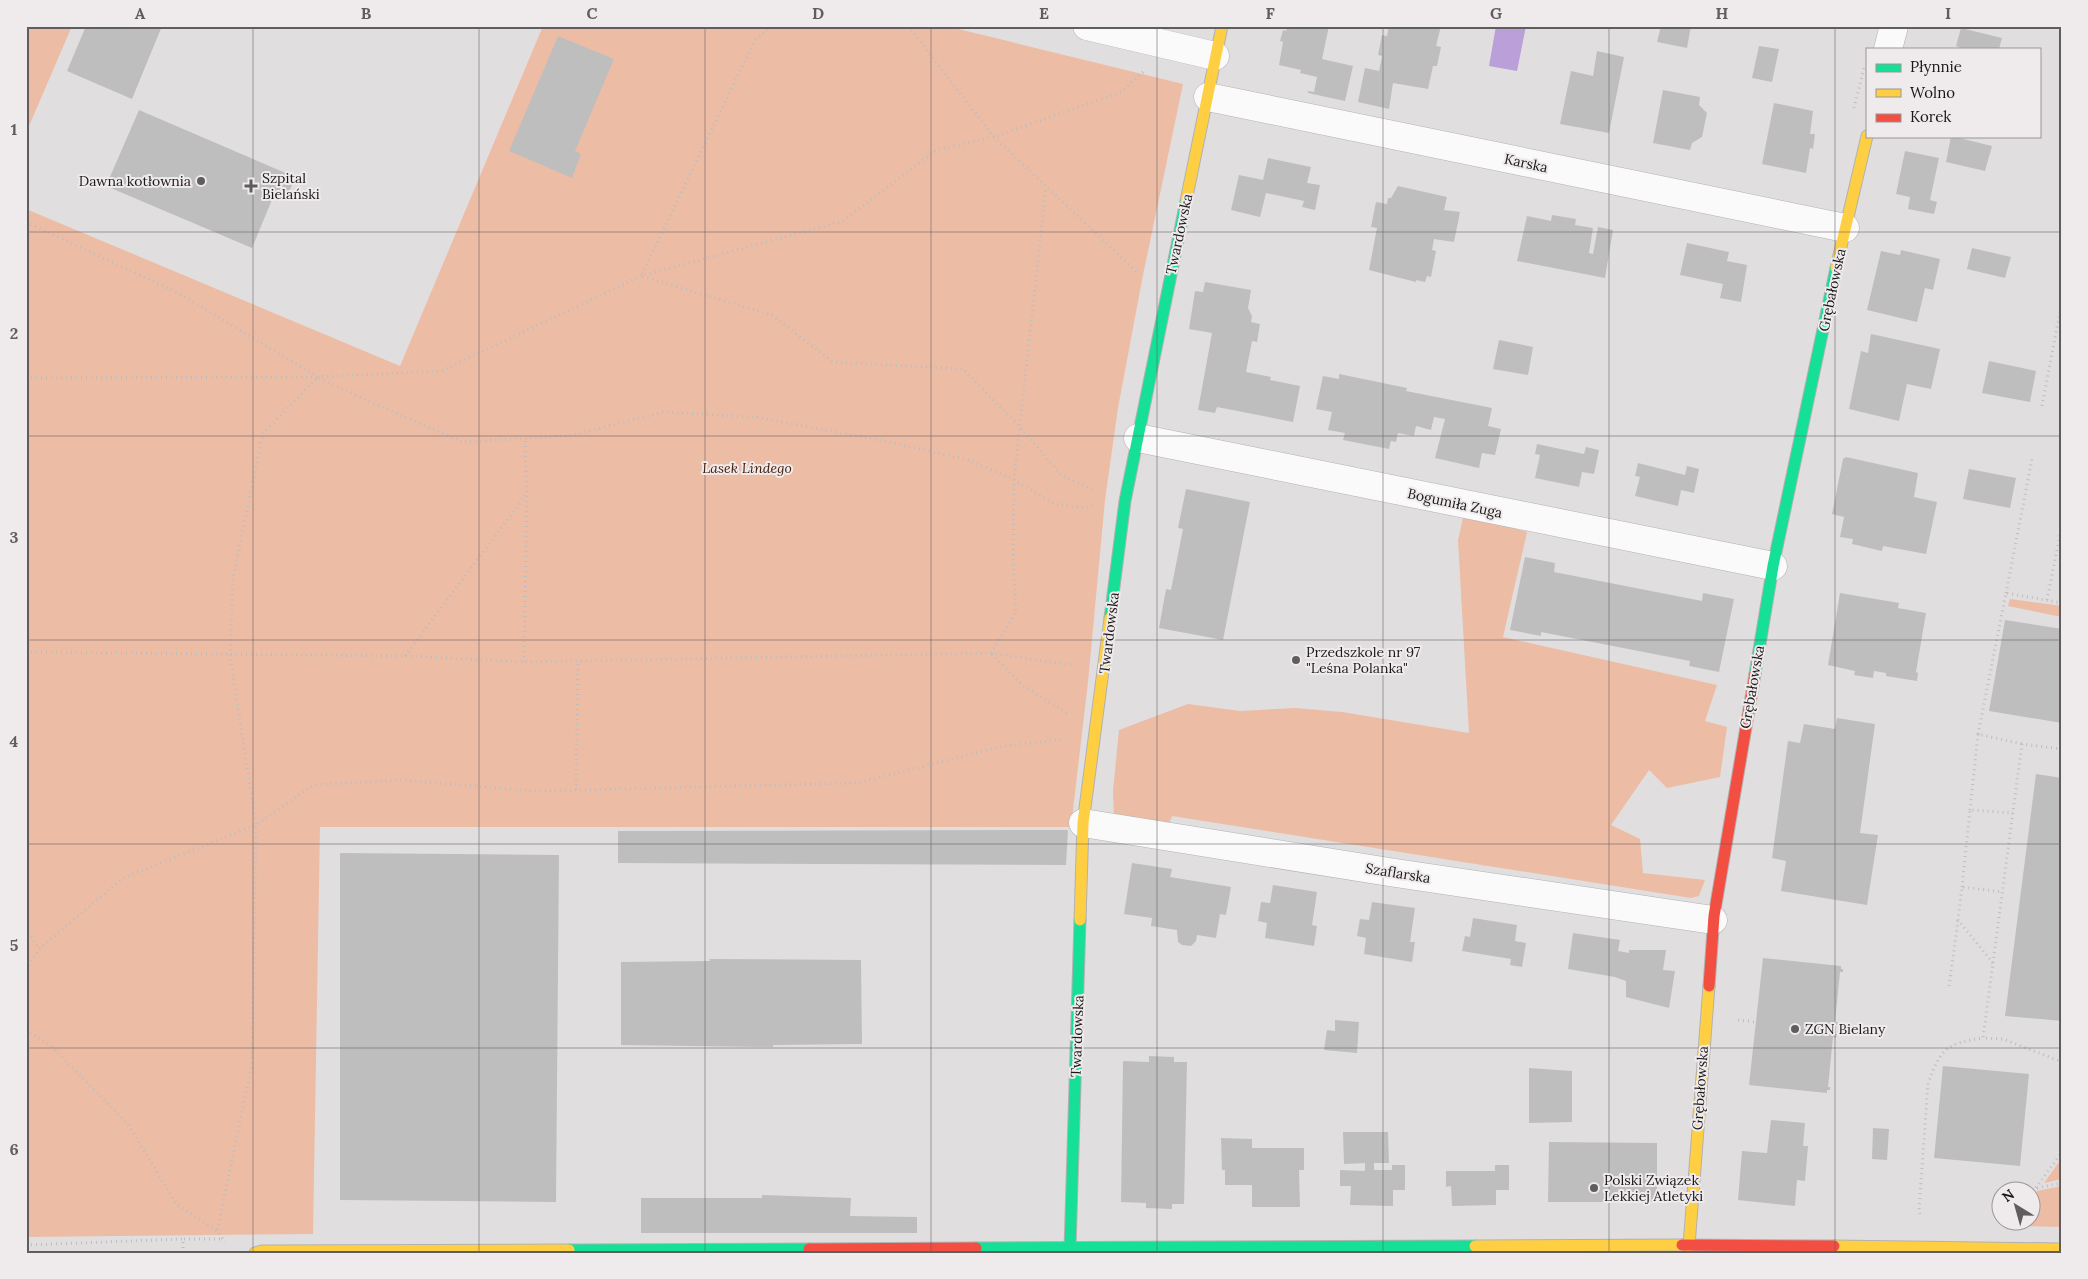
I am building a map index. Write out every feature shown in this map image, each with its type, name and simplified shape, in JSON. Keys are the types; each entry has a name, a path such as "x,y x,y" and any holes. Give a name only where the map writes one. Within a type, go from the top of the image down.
{"street":[{"path":"1087,26 1215,56"},
{"name":"Twardowska","path":"1070,1249 1083,823 1125,501 1222,26"},
{"path":"1888,48 1894,26"},
{"name":"Karska","path":"1208,96 1845,228"},
{"name":"Grębałowska","path":"1689,1246 1713,920 1773,566 1845,228 1867,138"},
{"name":"Bogumiła Zuga","path":"1138,438 1773,566"},
{"name":"Szaflarska","path":"1083,823 1380,871 1713,920"},
{"path":"255,1253 262,1250 1070,1249 1373,1245 1947,1246 2062,1249"}],"path":[{"path":"641,276 755,40 771,26"},
{"path":"908,26 994,137 1146,280"},
{"path":"26,378 318,378 441,371 641,276 843,221 936,150 994,137 1121,92 1172,46"},
{"path":"991,653 1016,612 1013,557 1014,480 1046,187"},
{"path":"26,222 180,294 318,378 372,404 462,442 569,436 663,412 755,417 874,439 969,460 1014,480 1055,504 1084,508 1100,505"},
{"path":"641,276 772,315 833,362 963,369 1020,427 1061,475 1102,494"},
{"path":"2042,406 2062,301"},
{"path":"217,1231 252,1064 256,824 230,656 233,578 263,433 318,378"},
{"path":"524,662 527,494 525,439"},
{"path":"1949,986 1962,887 1978,734 2032,459"},
{"path":"405,656 527,494"},
{"path":"2047,600 2062,525"},
{"path":"2006,593 2062,603"},
{"path":"26,652 230,656 405,656 524,662 991,653 1073,665"},
{"path":"991,653 1022,685 1070,715"},
{"path":"576,790 578,661"},
{"path":"1978,734 2022,744 2062,750"},
{"path":"26,970 40,949 123,878 256,824 313,785 399,780 537,791 858,783 999,747 1065,738"},
{"path":"1983,1038 2022,744"},
{"path":"1970,810 2013,813"},
{"path":"1962,887 2003,892"},
{"path":"1958,920 1993,964"},
{"path":"26,928 40,949"},
{"path":"26,1030 50,1046 128,1124 177,1205 217,1231 228,1246"},
{"path":"1921,1217 1919,1210 1928,1083 1935,1064 1948,1046 1983,1038 2003,1039 2062,1062"},
{"path":"2040,1182 2062,1152"},
{"path":"2040,1187 2062,1182"},
{"path":"183,1253 184,1239"},
{"path":"26,1245 223,1239"}],"green space":[{"path":"26,26 72,26 26,133"},
{"name":"Lasek Lindego","path":"543,26 946,26 1183,84 1142,280 1118,408 1105,500 1088,682 1071,827 320,827 313,1234 26,1237 26,209 400,366"},
{"path":"1464,514 1527,532 1503,637 1717,685 1705,721 1727,727 1720,777 1667,788 1649,770 1611,825 1640,839 1643,873 1705,880 1699,896 1691,898 1172,816 1168,828 1114,822 1113,791 1119,730 1188,704 1240,711 1295,708 1342,712 1469,733 1458,540"},
{"path":"2010,599 2062,606 2062,617 2008,606"},
{"path":"2062,1158 2062,1179 2044,1183"},
{"path":"2062,1186 2062,1227 2040,1227 2040,1190"}],"shaded area":[{"path":"1496,26 1526,26 1517,71 1489,66"}],"building":[{"path":"86,26 162,26 132,99 67,71"},
{"path":"1287,26 1329,26 1322,59 1353,66 1345,101 1308,93 1308,91 1314,92 1317,77 1300,73 1301,70 1279,65 1283,42 1280,41 1283,30 1286,31"},
{"path":"1389,26 1441,26 1436,46 1441,47 1437,66 1433,66 1428,89 1393,83 1389,109 1358,102 1365,68 1379,71 1382,56 1378,55 1382,35 1387,36"},
{"path":"1661,26 1691,26 1687,48 1657,42"},
{"path":"1961,28 2002,38 1999,48 1961,48 1956,46"},
{"path":"558,36 614,59 575,151 581,154 572,178 509,151"},
{"path":"1759,46 1779,49 1772,82 1752,78"},
{"path":"1597,51 1624,57 1609,133 1560,124 1571,71 1593,76"},
{"path":"1663,90 1700,97 1699,105 1707,113 1702,137 1692,143 1690,150 1653,143"},
{"path":"1774,103 1813,111 1810,134 1815,134 1813,149 1810,148 1806,173 1762,164"},
{"name":"Dawna kotłownia","path":"139,110 295,177 288,195 276,190 252,248 106,186"},
{"path":"1951,138 1959,138 1992,146 1985,171 1946,162"},
{"path":"1905,151 1939,158 1930,200 1937,202 1934,214 1908,209 1910,197 1896,194"},
{"path":"1268,158 1311,167 1307,183 1320,185 1315,210 1302,207 1304,201 1266,193 1260,217 1231,210 1239,175 1263,180"},
{"path":"1398,186 1447,197 1444,210 1460,212 1454,242 1434,239 1432,250 1436,251 1431,277 1427,276 1425,282 1416,280 1416,282 1369,270 1377,228 1371,227 1376,202 1387,204 1388,198 1391,198"},
{"path":"1552,215 1576,219 1575,225 1593,228 1589,253 1593,254 1598,227 1613,230 1605,278 1517,261 1527,216 1551,221"},
{"path":"1687,243 1729,252 1727,261 1747,265 1741,302 1720,298 1723,284 1680,275"},
{"path":"1972,248 2011,257 2005,278 1967,269"},
{"path":"1901,250 1940,259 1933,290 1925,288 1917,322 1867,310 1881,251 1900,255"},
{"path":"1205,282 1251,290 1248,308 1252,316 1251,322 1260,324 1257,342 1252,341 1246,372 1271,377 1270,380 1300,386 1293,422 1217,407 1215,413 1198,410 1212,333 1189,329 1195,291 1203,292"},
{"path":"1871,334 1940,349 1931,389 1907,384 1899,421 1849,409 1861,351 1868,353"},
{"path":"1499,340 1533,347 1528,375 1493,369"},
{"path":"1989,361 2036,371 2030,402 1982,393"},
{"path":"1339,374 1407,388 1406,391 1492,408 1488,426 1501,429 1495,455 1482,453 1479,468 1435,458 1445,419 1434,417 1431,430 1416,426 1414,436 1398,433 1396,442 1391,441 1389,449 1343,440 1345,433 1328,430 1332,412 1316,409 1323,376 1339,379"},
{"path":"1537,444 1584,454 1586,447 1599,450 1594,474 1582,472 1579,487 1535,478 1540,455 1535,454"},
{"path":"1846,457 1918,473 1914,497 1937,502 1926,554 1883,546 1882,551 1852,544 1853,539 1840,537 1844,517 1832,514 1843,459"},
{"path":"1638,463 1685,475 1687,466 1699,469 1694,493 1681,490 1678,506 1635,496 1640,477 1635,476"},
{"path":"1969,469 2016,478 2010,508 1963,499"},
{"path":"1186,489 1250,502 1223,640 1159,628 1166,589 1171,590 1183,529 1178,528"},
{"path":"1525,557 1555,563 1554,572 1702,601 1703,593 1734,599 1719,672 1689,666 1690,661 1541,632 1541,636 1510,630"},
{"path":"1840,593 1899,603 1898,608 1926,613 1916,672 1918,673 1917,681 1886,676 1886,673 1874,671 1873,678 1854,675 1855,671 1828,665"},
{"path":"2005,620 2062,629 2062,723 1989,711"},
{"path":"1837,718 1875,724 1860,833 1878,835 1867,905 1781,891 1786,861 1772,858 1788,741 1800,743 1804,724 1835,729"},
{"path":"2036,774 2062,778 2062,1021 2005,1016"},
{"path":"1068,830 1066,865 618,863 618,831"},
{"path":"340,853 559,855 556,1202 340,1200"},
{"path":"1132,863 1172,869 1170,877 1231,887 1226,915 1220,914 1216,938 1197,935 1196,941 1191,946 1182,945 1178,942 1177,930 1151,926 1152,918 1124,914"},
{"path":"1273,885 1317,892 1312,925 1317,926 1314,946 1265,938 1267,923 1258,921 1261,902 1270,903"},
{"path":"1372,902 1415,908 1410,942 1415,942 1412,962 1364,954 1366,938 1357,936 1360,919 1369,920"},
{"path":"1473,918 1517,925 1515,941 1526,943 1522,967 1510,965 1511,959 1462,951 1465,936 1470,937"},
{"path":"1573,933 1620,940 1618,951 1629,953 1629,950 1666,950 1663,970 1675,971 1669,1008 1626,997 1626,981 1615,977 1568,969"},
{"name":"ZGN Bielany","path":"1763,958 1841,966 1841,969 1843,969 1843,972 1840,972 1835,1022 1838,1022 1838,1025 1835,1025 1834,1034 1837,1034 1836,1038 1833,1037 1828,1087 1830,1087 1830,1090 1827,1090 1827,1093 1749,1085"},
{"path":"709,959 861,960 862,1044 773,1045 773,1047 621,1045 621,962 710,961"},
{"path":"1335,1020 1359,1022 1357,1053 1324,1050 1327,1030 1335,1031"},
{"path":"1149,1056 1174,1057 1174,1062 1187,1062 1184,1204 1172,1204 1172,1209 1146,1208 1146,1203 1121,1202 1123,1061 1149,1062"},
{"path":"1943,1066 2029,1074 2020,1166 1934,1158"},
{"path":"1529,1068 1572,1071 1572,1122 1529,1123"},
{"path":"1771,1120 1805,1123 1803,1146 1808,1146 1805,1181 1797,1180 1795,1206 1738,1200 1742,1151 1767,1153"},
{"path":"1873,1128 1889,1129 1887,1160 1872,1159"},
{"path":"1343,1132 1388,1132 1389,1163 1374,1163 1374,1170 1392,1170 1392,1165 1405,1165 1405,1190 1393,1190 1393,1206 1350,1205 1351,1186 1340,1186 1340,1170 1365,1171 1365,1163 1344,1164"},
{"path":"1221,1138 1252,1139 1252,1148 1304,1148 1304,1170 1299,1170 1300,1207 1252,1207 1252,1185 1225,1185 1225,1170 1222,1170"},
{"path":"1549,1142 1657,1143 1657,1202 1548,1202"},
{"path":"1495,1165 1509,1165 1509,1190 1496,1190 1496,1205 1452,1206 1451,1186 1446,1187 1446,1171 1495,1171"},
{"path":"762,1195 851,1198 850,1216 917,1217 917,1233 641,1233 641,1198 762,1198"}],"traffic: fast":[{"path":"1110,618 1125,501 1186,201"},
{"path":"1755,674 1773,566 1836,268"},
{"path":"1070,1249 1080,920"},
{"path":"976,1248 1475,1246"},
{"path":"569,1250 809,1249"}],"traffic: slow":[{"path":"1186,201 1222,26"},
{"path":"1836,268 1867,138"},
{"path":"1080,920 1083,823 1110,618"},
{"path":"1689,1246 1709,986"},
{"path":"1475,1246 1682,1245"},
{"path":"1834,1246 2062,1249"},
{"path":"255,1253 262,1251 569,1250"}],"traffic: jam":[{"path":"1709,986 1714,916 1755,674"},
{"path":"1682,1245 1834,1246"},
{"path":"809,1249 976,1248"}],"place":[{"name":"Dawna kotłownia","path":"201,181"},
{"name":"Szpital Bielański","path":"251,186"},
{"name":"Przedszkole nr 97 \"Leśna Polanka\"","path":"1296,660"},
{"name":"ZGN Bielany","path":"1795,1029"},
{"name":"Polski Związek Lekkiej Atletyki","path":"1594,1188"}]}
